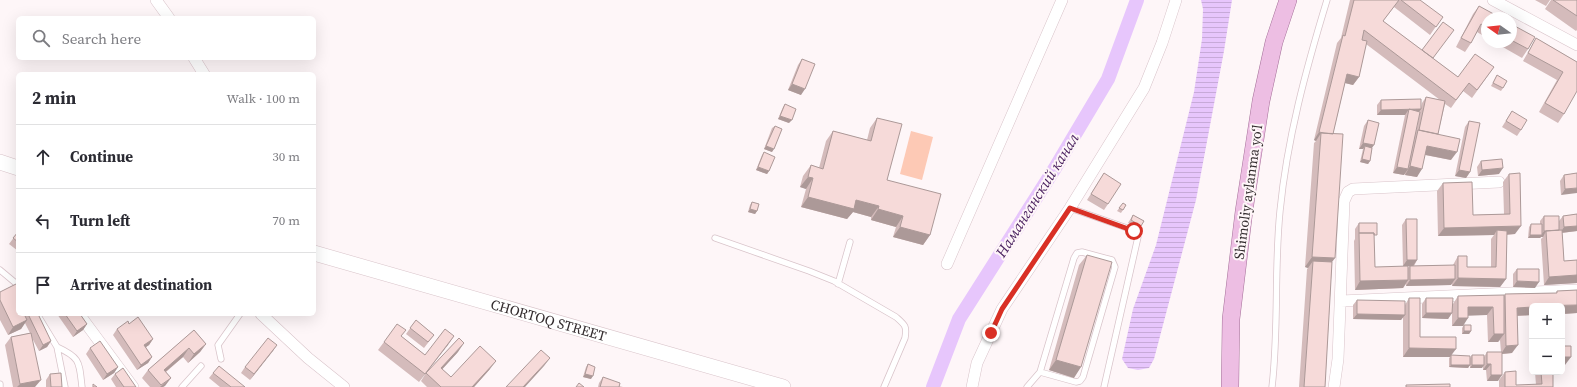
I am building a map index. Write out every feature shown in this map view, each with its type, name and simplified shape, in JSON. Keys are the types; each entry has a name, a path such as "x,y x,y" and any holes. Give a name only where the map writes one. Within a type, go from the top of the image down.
{"main road":[{"name":"Shimoliy aylanma yoʻl","path":"1230,387 1231,319 1244,211 1262,101 1274,42 1288,0"},
{"path":"0,162 16,167"},
{"name":"CHORTOQ STREET","path":"316,253 784,387"}],"street":[{"path":"156,0 168,16"},
{"path":"947,264 1062,0"},
{"path":"972,387 977,363 1002,309 1070,208 1144,88 1162,43 1176,0"},
{"path":"1493,0 1577,45"},
{"path":"195,60 203,72"},
{"path":"1334,387 1338,360 1344,200 1348,192 1353,189 1499,182"},
{"path":"1341,301 1577,290"},
{"path":"81,316 134,387"},
{"path":"263,316 308,358 344,387"}],"lane":[{"path":"1272,387 1276,357 1280,212 1287,155 1305,77 1327,0"},
{"path":"1070,208 1127,228 1134,231 1138,237 1104,387"},
{"path":"715,238 809,271 838,284 896,317 905,324 905,338 884,387"},
{"path":"838,284 850,242"},
{"path":"1027,387 1040,372 1074,258 1077,253 1082,252 1112,260 1115,267 1083,377 1080,381 1076,382 1040,372"},
{"path":"0,270 16,283"},
{"path":"38,316 57,347 65,387"},
{"path":"222,358 218,348 219,341 238,316"},
{"path":"57,347 72,354 76,359 80,369 82,387"},
{"path":"182,387 201,366"}],"shaded area":[{"path":"1201,0 1232,0 1224,51 1196,200 1154,359 1149,368 1138,370 1128,368 1122,359 1133,309 1156,245 1194,92 1202,39 1203,9"},
{"path":"911,131 933,137 922,180 900,174"}],"building":[{"path":"1354,0 1399,0 1383,21 1458,77 1475,54 1494,67 1477,90 1469,83 1456,100 1364,30 1362,40 1367,41 1359,77 1347,74 1333,134 1319,132 1343,35 1345,36"},
{"path":"1401,0 1420,0 1443,17 1436,27"},
{"path":"1553,0 1577,0 1577,16"},
{"path":"1479,6 1490,12 1481,12 1481,24 1471,43 1461,38"},
{"path":"1443,22 1454,30 1433,58 1422,50"},
{"path":"1517,27 1535,37 1528,49 1517,43"},
{"path":"1536,38 1577,62 1577,91 1564,114 1545,103 1563,72 1528,53"},
{"path":"802,59 815,64 805,89 792,84"},
{"path":"1497,75 1507,81 1503,88 1493,83"},
{"path":"1426,97 1445,101 1438,134 1419,130"},
{"path":"1421,99 1421,109 1381,110 1381,100"},
{"path":"785,104 796,109 792,120 780,116"},
{"path":"1409,109 1420,112 1408,169 1397,167"},
{"path":"1512,111 1527,120 1521,130 1506,121"},
{"path":"877,118 902,124 887,180 941,194 930,235 900,227 903,216 878,209 879,206 856,200 854,209 808,197 813,178 808,177 811,165 823,169 833,131 871,141"},
{"path":"1368,120 1379,123 1374,145 1363,143"},
{"path":"1469,121 1480,123 1470,172 1459,170"},
{"path":"775,126 782,129 774,149 766,146"},
{"path":"1418,130 1460,139 1457,152 1427,146 1422,169 1410,166"},
{"path":"1321,133 1343,134 1335,258 1312,257"},
{"path":"1365,146 1372,148 1370,161 1362,159"},
{"path":"764,152 775,157 769,171 758,167"},
{"path":"1502,159 1503,168 1482,170 1481,161"},
{"path":"1104,173 1121,184 1108,204 1091,194"},
{"path":"1520,173 1521,226 1444,228 1443,183 1472,182 1473,215 1510,214 1509,174"},
{"path":"1577,173 1577,188 1565,189 1564,175"},
{"path":"752,202 759,204 757,211 750,209"},
{"path":"1123,203 1126,205 1123,210 1119,208"},
{"path":"1577,214 1577,226 1564,227 1563,216"},
{"path":"1133,215 1144,221 1141,226 1131,220"},
{"path":"1544,216 1559,216 1559,230 1544,231"},
{"path":"1406,219 1417,219 1417,260 1407,260"},
{"path":"1359,223 1377,223 1377,235 1374,235 1374,233 1359,233"},
{"path":"1531,224 1542,224 1542,235 1530,235"},
{"path":"1497,230 1507,231 1506,279 1458,278 1458,256 1467,256 1467,267 1496,267"},
{"path":"1562,230 1564,261 1577,260 1577,275 1549,277 1546,231"},
{"path":"1359,233 1374,233 1375,267 1408,266 1408,280 1360,281"},
{"path":"1087,255 1112,262 1081,367 1056,360"},
{"path":"1313,261 1332,262 1325,387 1304,387"},
{"path":"1455,265 1455,279 1410,280 1410,266"},
{"path":"1517,269 1539,269 1539,282 1517,281"},
{"path":"16,284 16,316 25,316 27,320 13,327 0,300 0,292"},
{"path":"1577,290 1577,305 1565,305 1565,303 1529,303 1529,307 1517,308 1518,345 1506,346 1505,294 1557,293 1557,291"},
{"path":"1504,295 1504,334 1494,334 1493,307 1468,307 1468,318 1458,318 1458,296"},
{"path":"1409,298 1420,298 1420,337 1456,337 1456,349 1409,348"},
{"path":"1426,298 1453,298 1452,313 1426,313"},
{"path":"1357,300 1405,301 1405,315 1357,314"},
{"path":"29,316 39,316 51,341 43,345"},
{"path":"66,316 81,316 87,324 77,331"},
{"path":"138,317 153,339 144,345 152,357 141,365 117,329 128,321 129,324"},
{"path":"416,320 434,335 428,342 410,328"},
{"path":"397,324 406,330 401,336 425,355 445,329 454,336 425,374 384,342"},
{"path":"1464,325 1471,325 1471,331 1464,331"},
{"path":"194,330 206,344 194,354 189,348 164,370 171,378 161,385 148,370"},
{"path":"31,333 41,380 20,384 11,337"},
{"path":"268,338 277,345 254,374 245,367"},
{"path":"459,338 464,343 441,368 451,377 480,346 496,361 472,387 441,387 426,373"},
{"path":"100,341 118,367 107,374 90,348"},
{"path":"1565,346 1571,346 1571,357 1565,357"},
{"path":"541,350 550,358 523,387 506,387"},
{"path":"1487,352 1502,352 1502,375 1491,375 1491,364 1487,364"},
{"path":"1451,355 1470,356 1470,365 1451,365"},
{"path":"1472,355 1484,355 1484,365 1472,365"},
{"path":"588,364 595,367 593,376 585,374"},
{"path":"219,366 245,387 231,387 213,373"},
{"path":"123,368 136,387 124,387 115,374"},
{"path":"1516,371 1516,385 1542,384 1541,375 1553,375 1553,387 1505,387 1505,372"},
{"path":"61,373 62,387 51,387 50,374"},
{"path":"603,377 620,383 619,387 600,387"},
{"path":"579,383 584,387 576,387"},
{"path":"1450,384 1450,387 1406,387 1406,385"}],"waterway":[{"name":"Наманганский канал","path":"933,387 959,319 1055,168 1108,79 1137,0"}],"route":[{"path":"991,333 1002,309 1070,208 1134,231"}]}
